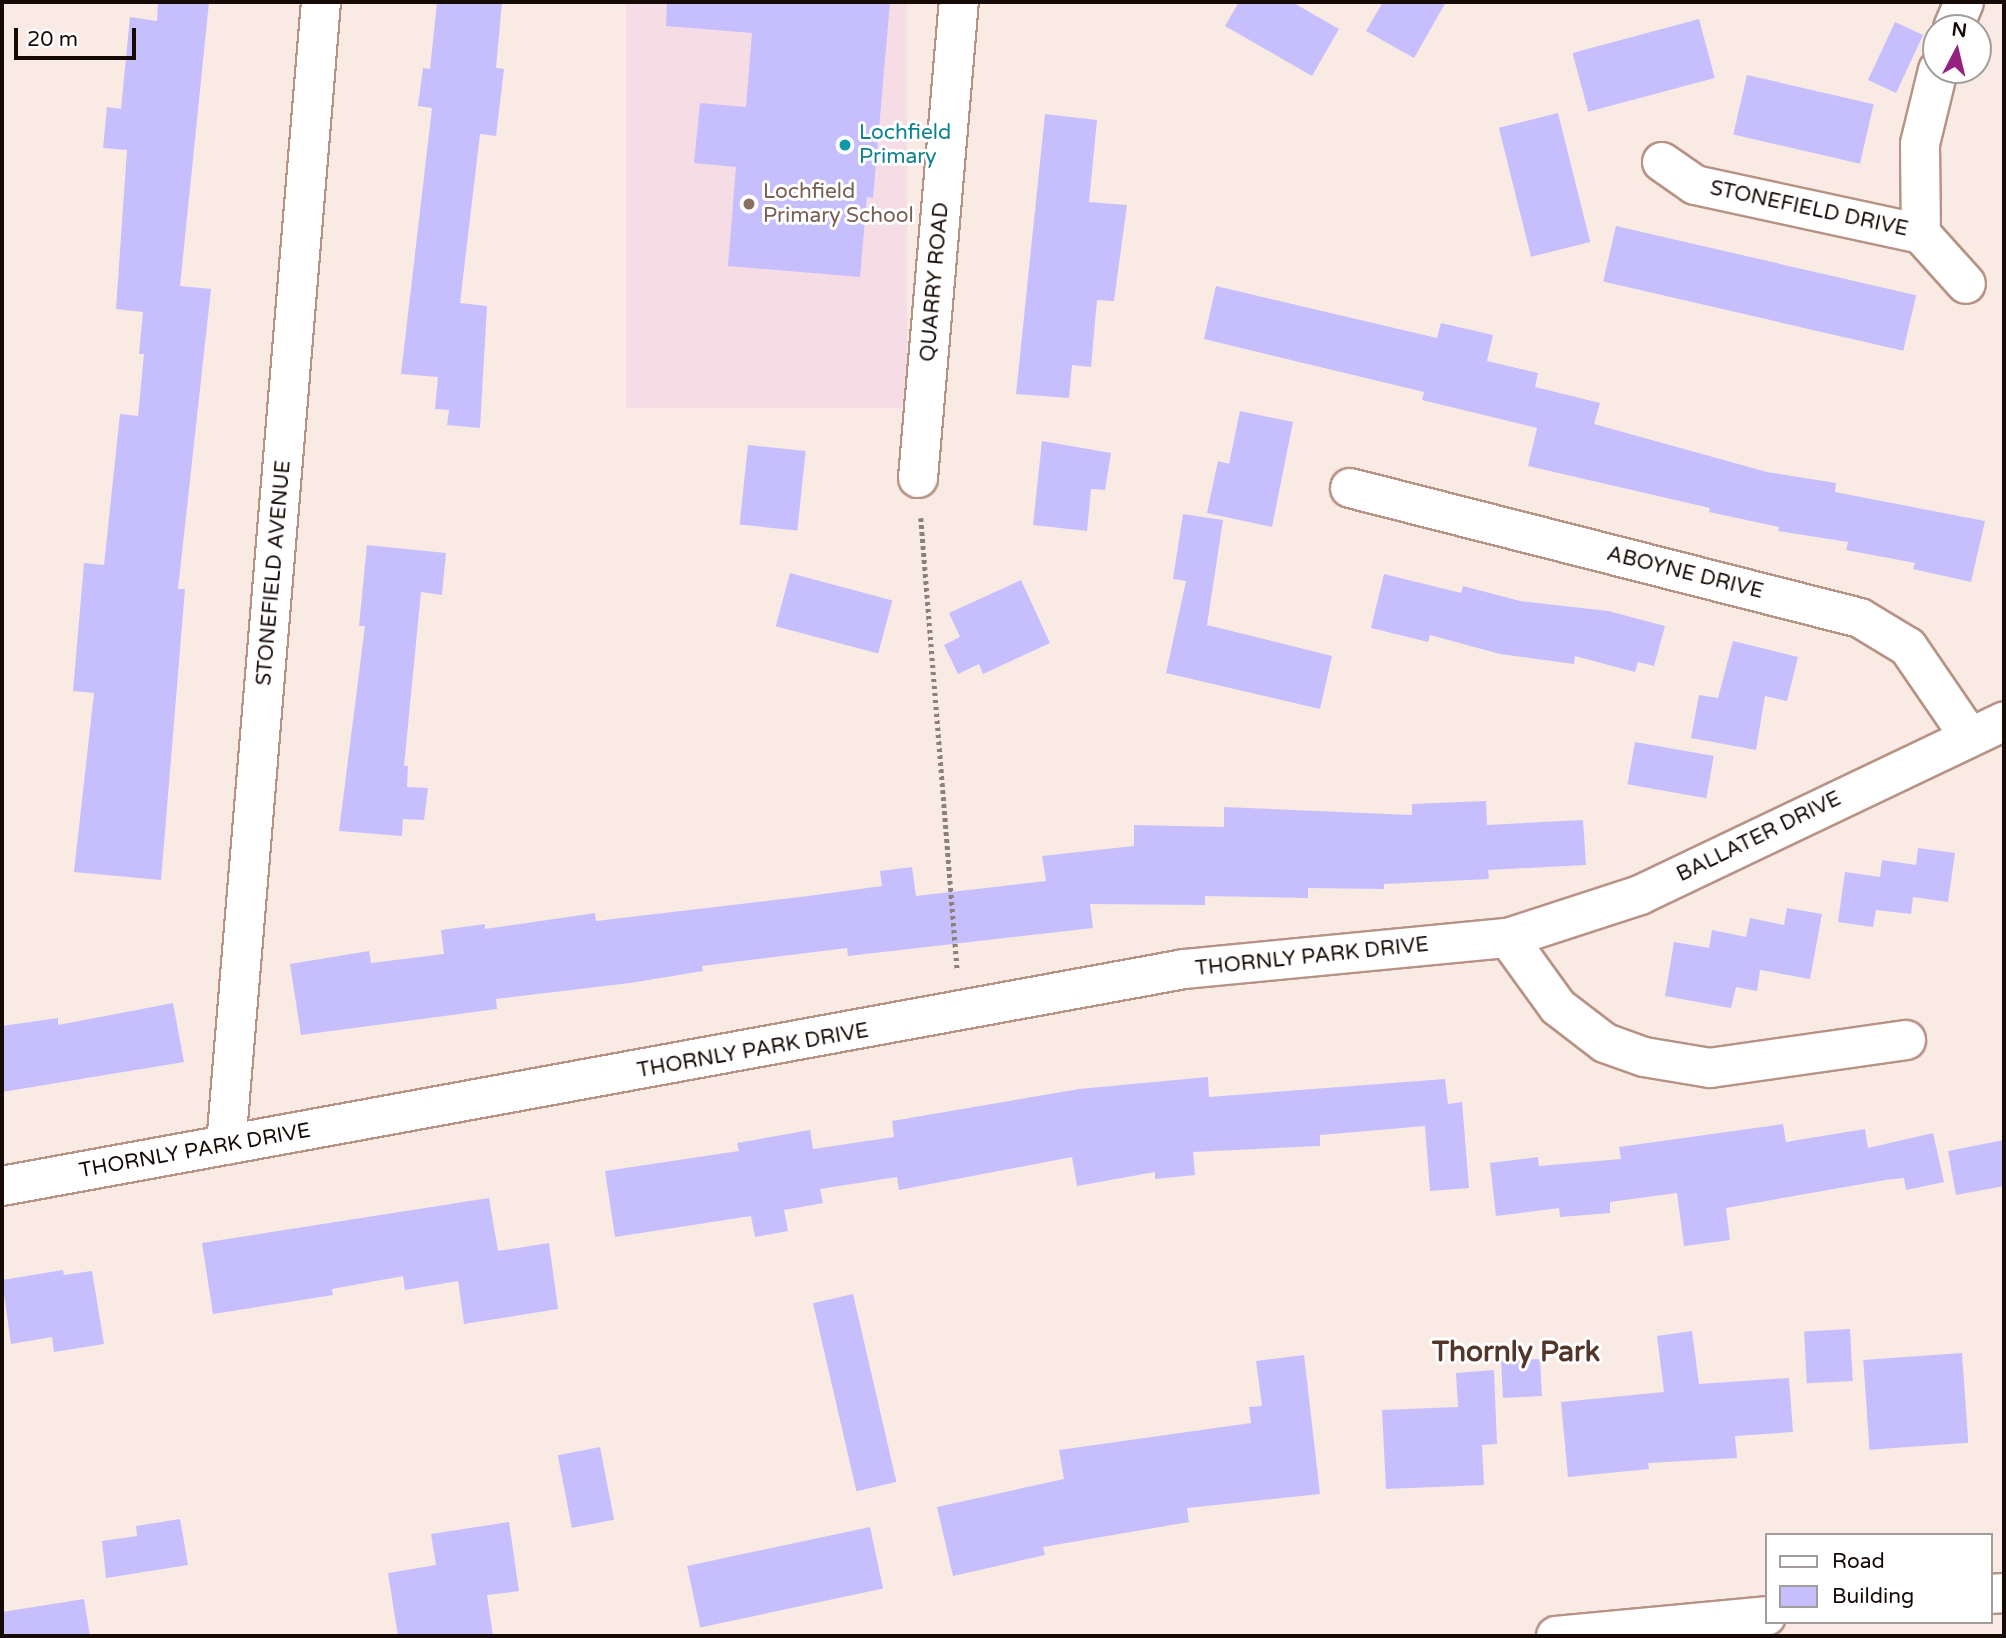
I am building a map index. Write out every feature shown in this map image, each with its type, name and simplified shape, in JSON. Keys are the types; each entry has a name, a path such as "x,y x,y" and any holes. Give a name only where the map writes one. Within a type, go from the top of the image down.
{"street":[{"name":"STONEFIELD AVENUE","path":"226,1145 321,2"},
{"name":"QUARRY ROAD","path":"918,478 959,2"},
{"name":"STONEFIELD DRIVE","path":"1921,234 1920,144 1935,84"},
{"name":"STONEFIELD DRIVE","path":"1662,162 1695,185 1921,234 1966,284"},
{"name":"ABOYNE DRIVE","path":"1350,488 1860,618 1908,647 1969,736"},
{"name":"BALLATER DRIVE","path":"1508,938 1640,895 2004,721"},
{"name":"THORNLY PARK DRIVE","path":"2,1186 961,1014 1184,970 1508,938"},
{"path":"1508,938 1558,1007 1605,1043 1644,1057 1710,1068 1906,1040"},
{"path":"1556,1636 1627,1633 1764,1616"}],"path":[{"path":"918,478 961,1014"}],"shaded area":[{"name":"Lochfield Primary School","path":"626,2 907,2 907,408 626,408"}],"building":[{"path":"158,2 209,2 180,286 211,289 178,589 185,589 161,880 74,872 94,693 73,691 84,563 104,565 120,414 138,416 144,354 139,354 143,312 116,309 127,150 103,148 107,107 121,109 130,17 157,21"},
{"path":"437,2 502,2 496,68 504,69 496,136 480,134 460,303 487,306 480,428 447,425 449,410 435,409 438,377 401,374 432,108 418,106 423,68 430,69"},
{"name":"Lochfield Primary","path":"667,2 890,2 873,198 867,197 860,277 728,266 736,167 694,163 700,103 746,107 752,33 666,26"},
{"path":"1239,2 1292,2 1339,29 1312,76 1225,26"},
{"path":"1383,2 1446,2 1414,58 1366,31"},
{"path":"1699,19 1715,78 1588,112 1572,53"},
{"path":"1895,22 1922,35 1896,93 1868,80"},
{"path":"1747,75 1874,104 1860,164 1733,134"},
{"path":"1558,113 1590,242 1531,257 1499,128"},
{"path":"1045,114 1097,120 1089,202 1127,205 1114,301 1097,300 1091,367 1072,365 1069,398 1016,394"},
{"path":"1616,226 1916,295 1903,351 1603,282"},
{"path":"1216,286 1437,338 1441,323 1493,335 1487,361 1538,373 1535,387 1600,403 1594,424 1767,472 1836,483 1835,492 1985,521 1971,582 1913,569 1915,563 1846,550 1848,542 1778,531 1779,527 1709,512 1710,508 1528,466 1537,428 1422,400 1424,392 1204,339"},
{"path":"1240,411 1293,422 1272,527 1207,513 1218,461 1229,464"},
{"path":"1042,441 1111,453 1105,490 1091,489 1087,531 1033,525"},
{"path":"748,445 806,451 797,531 740,525"},
{"path":"1183,514 1223,520 1207,625 1332,656 1320,709 1166,673 1186,581 1173,579"},
{"path":"367,545 446,553 442,595 421,592 404,766 408,766 407,787 428,788 424,820 403,819 402,836 339,831 365,626 359,626"},
{"path":"790,573 892,600 878,654 776,626"},
{"path":"1384,574 1461,593 1463,586 1520,601 1608,611 1665,626 1654,666 1638,662 1635,672 1575,656 1574,664 1500,654 1430,635 1428,642 1371,628"},
{"path":"1021,580 1050,643 983,674 979,664 958,674 944,645 960,637 949,613"},
{"path":"1733,641 1798,657 1787,701 1765,696 1756,750 1691,738 1699,695 1718,698"},
{"path":"1635,742 1714,756 1706,798 1628,784"},
{"path":"1486,801 1487,825 1583,820 1586,865 1488,870 1489,879 1384,884 1384,889 1308,888 1308,898 1205,896 1205,905 1090,904 1093,928 848,956 847,948 702,966 703,971 630,983 496,999 497,1009 301,1035 290,964 369,951 371,963 444,954 441,930 485,924 485,929 595,913 596,921 808,896 882,886 880,871 912,867 916,896 1046,881 1042,856 1134,846 1134,825 1224,827 1224,807 1412,815 1412,804"},
{"path":"1918,848 1955,853 1948,902 1913,897 1911,914 1876,910 1873,927 1838,922 1845,872 1880,877 1882,860 1916,865"},
{"path":"1787,908 1822,914 1810,979 1760,970 1757,991 1736,987 1731,1008 1665,996 1674,942 1709,948 1712,930 1746,937 1750,918 1784,925"},
{"path":"173,1003 184,1062 2,1092 2,1026 58,1018 58,1025"},
{"path":"1208,1077 1209,1097 1445,1079 1448,1104 1462,1102 1469,1188 1430,1191 1425,1126 1320,1135 1320,1146 1193,1152 1195,1175 1155,1179 1155,1172 1077,1186 1072,1157 899,1190 897,1177 820,1189 823,1203 784,1210 788,1231 755,1237 751,1216 615,1237 605,1171 739,1151 737,1143 810,1130 813,1149 894,1137 892,1121 1079,1089"},
{"path":"1783,1124 1786,1142 1865,1129 1868,1148 1933,1133 1944,1182 1906,1190 1904,1178 1885,1180 1726,1208 1730,1240 1684,1246 1677,1193 1610,1202 1610,1213 1560,1217 1559,1208 1496,1216 1490,1163 1538,1157 1539,1166 1621,1159 1619,1147"},
{"path":"2004,1140 2004,1186 1956,1195 1948,1151"},
{"path":"489,1198 498,1251 549,1243 558,1309 464,1324 458,1281 405,1290 403,1276 332,1289 333,1295 213,1314 202,1243"},
{"path":"63,1270 64,1275 92,1271 104,1344 54,1352 52,1337 11,1344 2,1280"},
{"path":"853,1294 896,1482 856,1491 813,1303"},
{"path":"1850,1329 1853,1381 1807,1383 1804,1331"},
{"path":"1692,1331 1699,1384 1789,1378 1793,1432 1735,1436 1737,1458 1648,1463 1649,1469 1568,1477 1561,1402 1664,1392 1657,1336"},
{"path":"1962,1353 1968,1443 1870,1450 1863,1360"},
{"path":"1304,1355 1320,1494 1187,1508 1189,1522 1043,1547 1045,1555 953,1576 937,1507 1064,1479 1059,1450 1251,1423 1249,1407 1262,1406 1256,1361"},
{"path":"1540,1359 1542,1396 1503,1398 1501,1361"},
{"path":"1494,1370 1497,1444 1482,1445 1484,1485 1386,1489 1382,1410 1458,1407 1456,1373"},
{"path":"600,1447 614,1520 572,1528 558,1455"},
{"path":"180,1519 188,1565 106,1578 102,1541 137,1536 136,1526"},
{"path":"509,1522 519,1591 487,1595 493,1636 398,1636 388,1573 436,1565 431,1534"},
{"path":"870,1527 883,1589 700,1628 687,1566"},
{"path":"84,1599 90,1636 2,1636 2,1612"}],"place":[{"name":"Lochfield Primary","path":"845,145"},
{"name":"Lochfield Primary School","path":"749,204"}],"district":[{"name":"Thornly Park","path":"1516,1352"}]}
